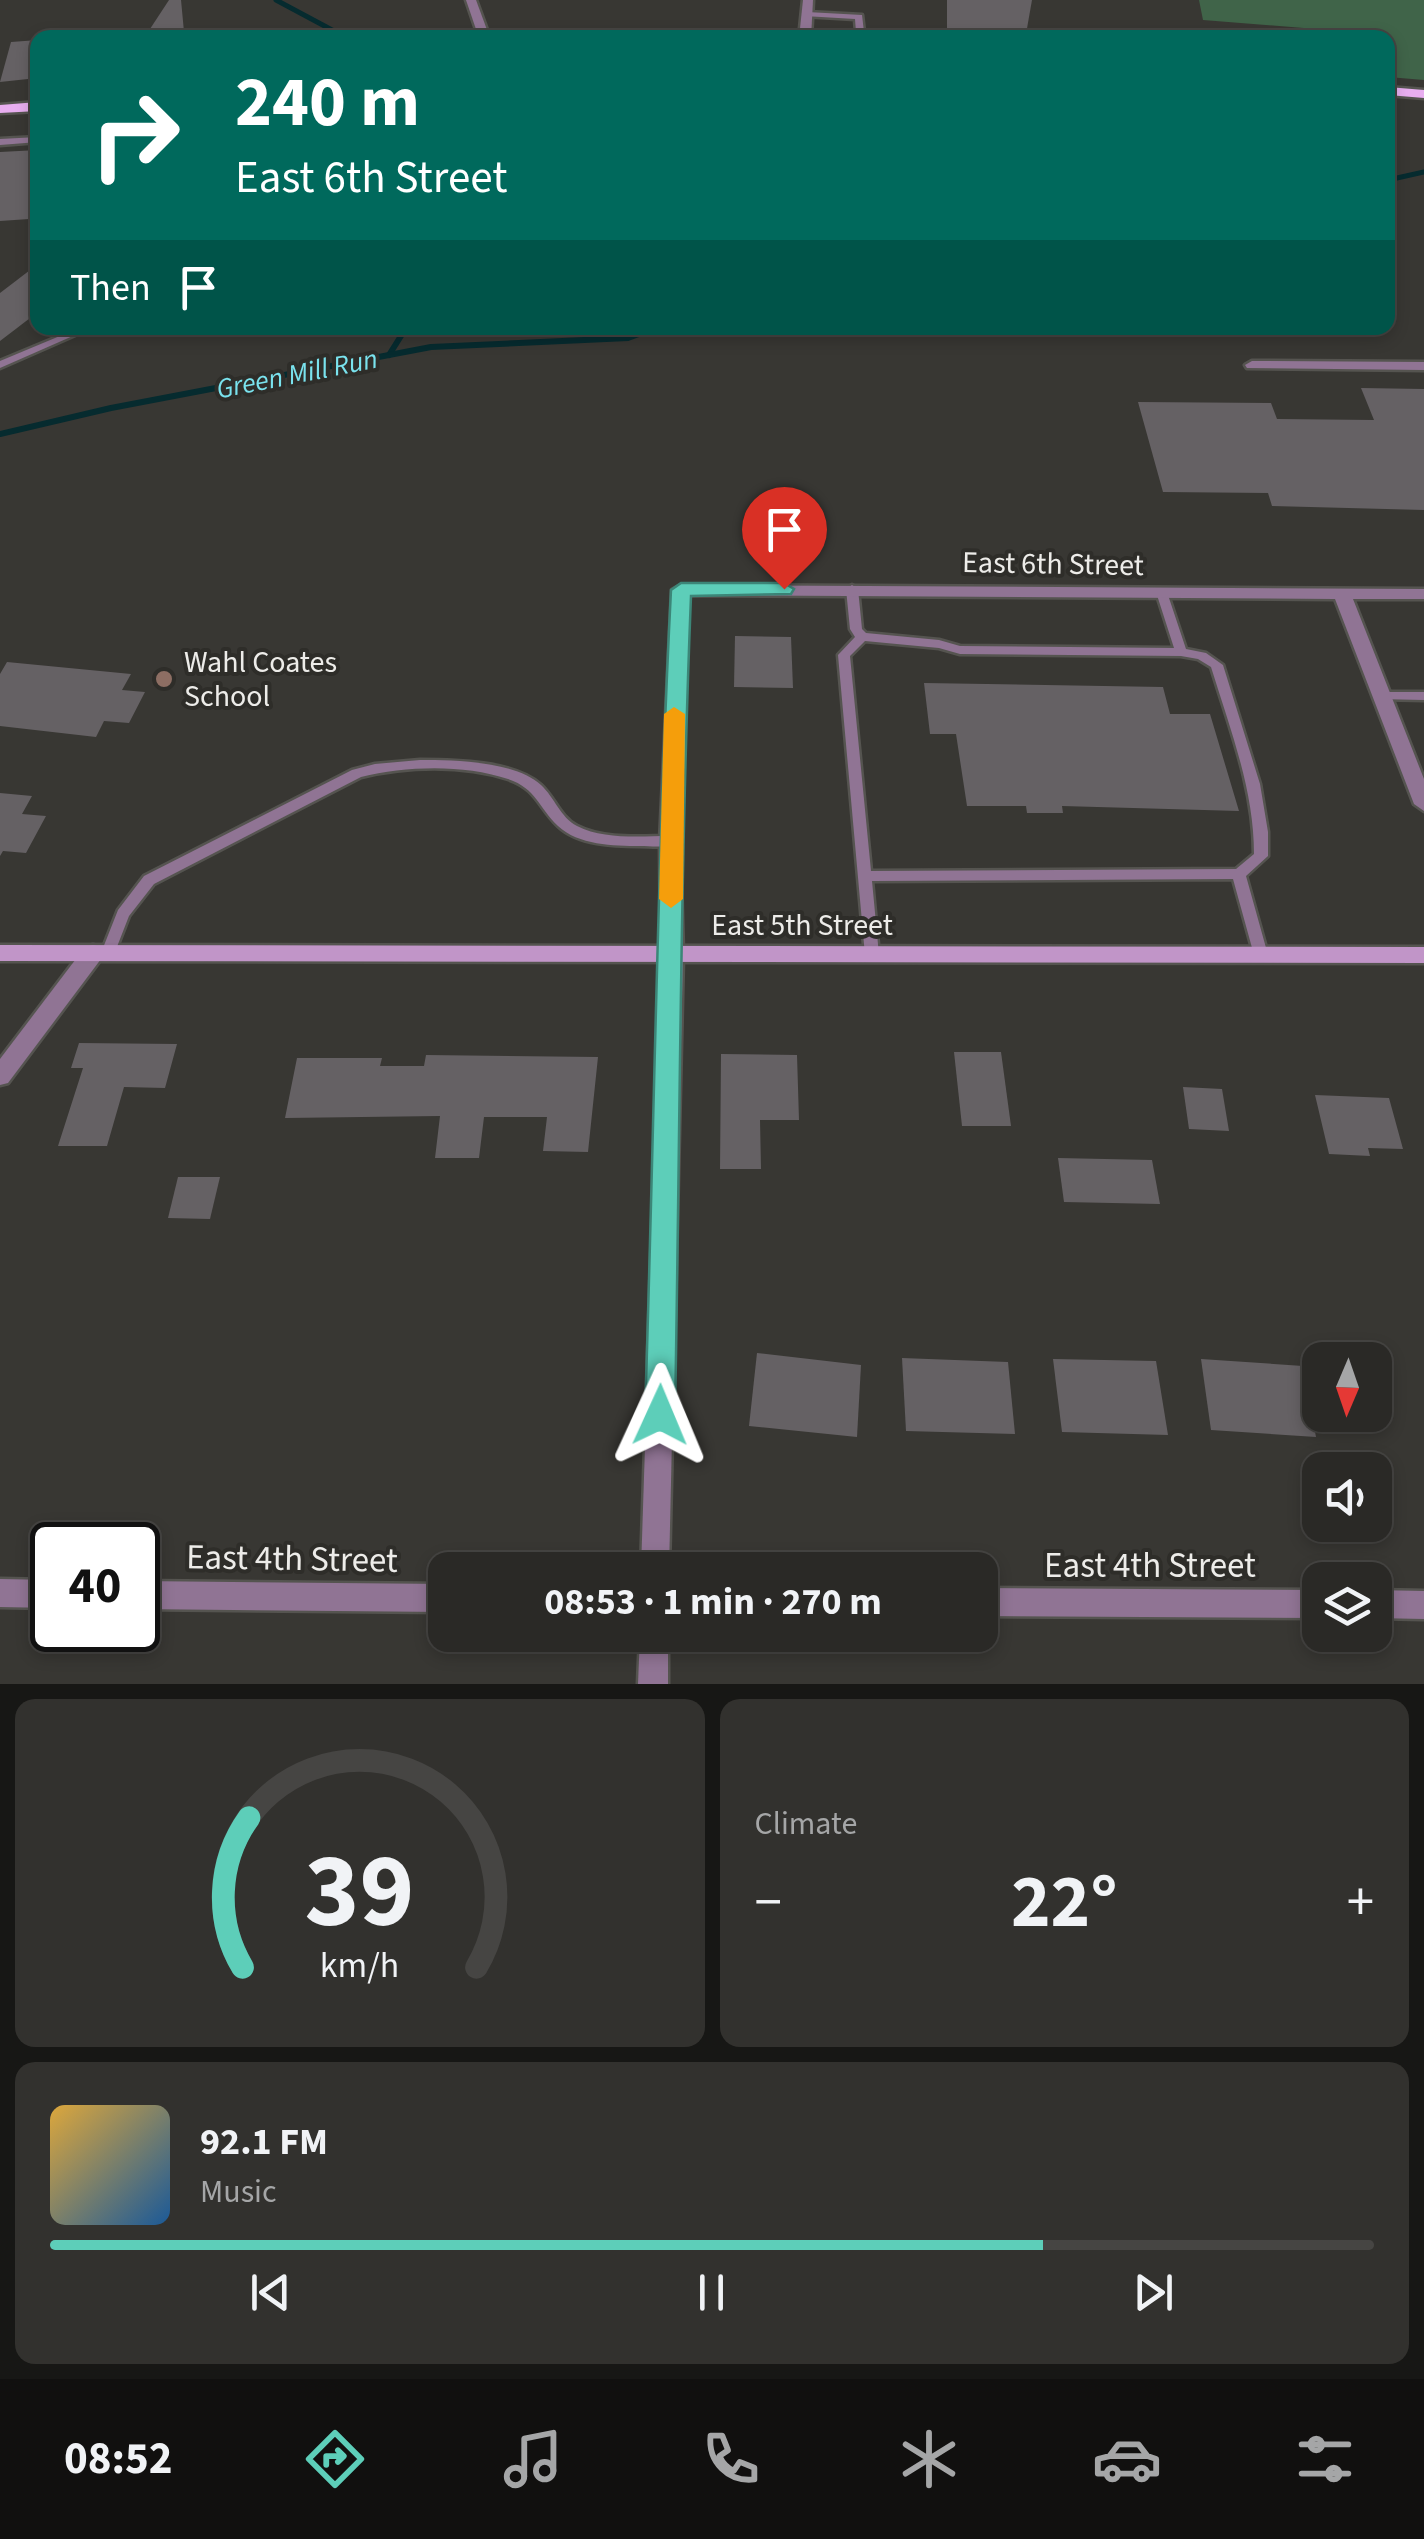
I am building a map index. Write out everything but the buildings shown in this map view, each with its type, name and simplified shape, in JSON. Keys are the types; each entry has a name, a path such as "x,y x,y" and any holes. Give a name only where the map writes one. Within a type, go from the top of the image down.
{"main road":[{"path":"1395,92 1424,94"},
{"path":"0,109 30,107"},
{"name":"East 5th Street","path":"0,952 1424,955"}],"street":[{"path":"471,0 482,30"},
{"path":"806,30 808,0"},
{"path":"1252,365 1424,366"},
{"name":"East 6th Street","path":"670,842 681,590 1424,594"},
{"path":"1342,594 1424,804"},
{"path":"655,1552 672,955 670,842"},
{"path":"0,1076 100,953"},
{"path":"0,1594 30,1594"},
{"name":"East 4th Street","path":"160,1595 428,1598"},
{"name":"East 4th Street","path":"998,1602 1302,1604"},
{"path":"1392,1604 1424,1605"},
{"path":"653,1684 654,1652"}],"lane":[{"path":"807,14 859,17 860,30"},
{"path":"0,142 30,140"},
{"path":"0,365 70,335"},
{"path":"852,589 856,629 862,637 939,644 960,650 1180,652 1202,656 1217,666 1262,829 1261,856 1239,874 865,876"},
{"path":"1162,592 1180,652"},
{"path":"862,637 844,655 872,955"},
{"path":"1382,696 1424,696"},
{"path":"100,953 148,880 358,773 379,766 494,772 536,787 558,820 574,830 607,838 670,842"},
{"path":"1239,874 1261,955"}],"green space":[{"path":"1199,0 1424,0 1424,80 1395,78 1395,30 1316,30 1203,20"}],"waterway":[{"path":"276,0 332,30"},
{"name":"Green Mill Run","path":"1395,178 1424,172"},
{"path":"389,355 402,335"},
{"name":"Green Mill Run","path":"0,434 111,408 431,347 636,335"}],"slow traffic":[{"path":"671,899 674,714"}],"place":[{"name":"Wahl Coates School","path":"164,679"}],"route":[{"path":"660,1415 672,955 670,842 681,590 784,589"}]}
